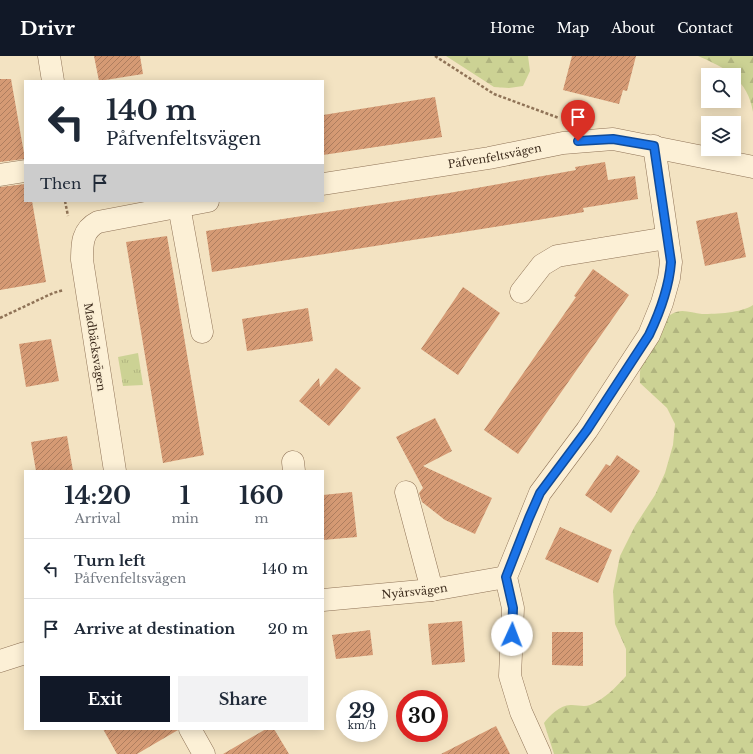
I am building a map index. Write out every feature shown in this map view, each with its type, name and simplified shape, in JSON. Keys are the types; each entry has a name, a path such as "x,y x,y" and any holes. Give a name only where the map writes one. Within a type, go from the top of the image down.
{"street":[{"path":"49,56 53,80"},
{"name":"Påfvenfeltsvägen","path":"324,184 489,158 578,141 613,139 753,167"},
{"path":"540,754 521,712 510,676 513,608 506,577 540,493 587,430 649,335 656,320 670,278 671,262 654,146"},
{"path":"0,174 24,170"},
{"path":"202,202 179,206 202,332"},
{"name":"Madbäcksvägen","path":"115,470 85,284 82,260 82,242 92,225 107,219 179,206"},
{"path":"521,292 542,265 557,256 667,238"},
{"path":"406,492 432,590"},
{"name":"Nyårsvägen","path":"324,600 432,590 506,577"},
{"path":"0,661 24,653"},
{"path":"191,730 204,754"}],"path":[{"path":"435,56 494,94 551,117 564,119"},
{"path":"0,318 53,293 85,284"}],"green space":[{"path":"446,56 528,56 530,71 523,86 509,88 494,87"},
{"path":"698,56 753,56 753,112 746,91 741,83 741,68 722,68"},
{"path":"753,305 753,754 554,754 544,723 549,717 564,706 590,705 610,692 626,676 626,649 615,624 613,591 620,556 635,526 655,495 665,473 673,445 675,424 667,408 640,383 640,371 644,358 662,324 670,315 678,311 702,314 722,313 742,310"},
{"path":"138,353 143,385 123,386 118,357"}],"building":[{"path":"94,56 140,56 143,74 99,80"},
{"path":"572,56 636,56 627,91 623,90 619,104 563,90"},
{"path":"0,79 11,79 24,159 0,162"},
{"path":"435,97 442,137 324,155 324,115"},
{"path":"605,162 608,180 635,176 638,199 583,208 584,212 532,221 212,272 206,231 449,193 576,170 575,167"},
{"path":"24,184 24,202 32,202 46,282 0,290 0,187"},
{"path":"737,212 746,257 705,266 696,221"},
{"path":"167,236 204,455 163,463 126,242"},
{"path":"593,269 629,295 518,454 484,430 576,297 574,296"},
{"path":"463,287 500,313 458,375 421,349"},
{"path":"308,308 313,341 247,351 242,319"},
{"path":"51,339 59,381 26,387 19,344"},
{"path":"336,368 361,388 329,426 299,401 319,378 320,387"},
{"path":"435,418 452,451 423,466 492,498 475,534 445,520 422,502 419,493 423,488 396,437"},
{"path":"67,436 73,470 36,470 31,442"},
{"path":"617,455 640,471 611,513 585,495 606,464 610,466"},
{"path":"352,492 357,537 324,540 324,495"},
{"path":"560,527 612,550 598,583 545,559"},
{"path":"462,621 465,662 432,665 428,624"},
{"path":"370,630 373,655 336,659 332,635"},
{"path":"552,632 583,632 583,666 552,665"},
{"path":"496,726 510,754 441,754"},
{"path":"104,730 178,730 137,754 117,754"},
{"path":"264,730 275,730 289,754 223,754"}],"route":[{"path":"512,635 513,608 506,577 540,493 587,430 649,335 656,320 670,278 671,262 654,146 613,139 578,141"}]}
